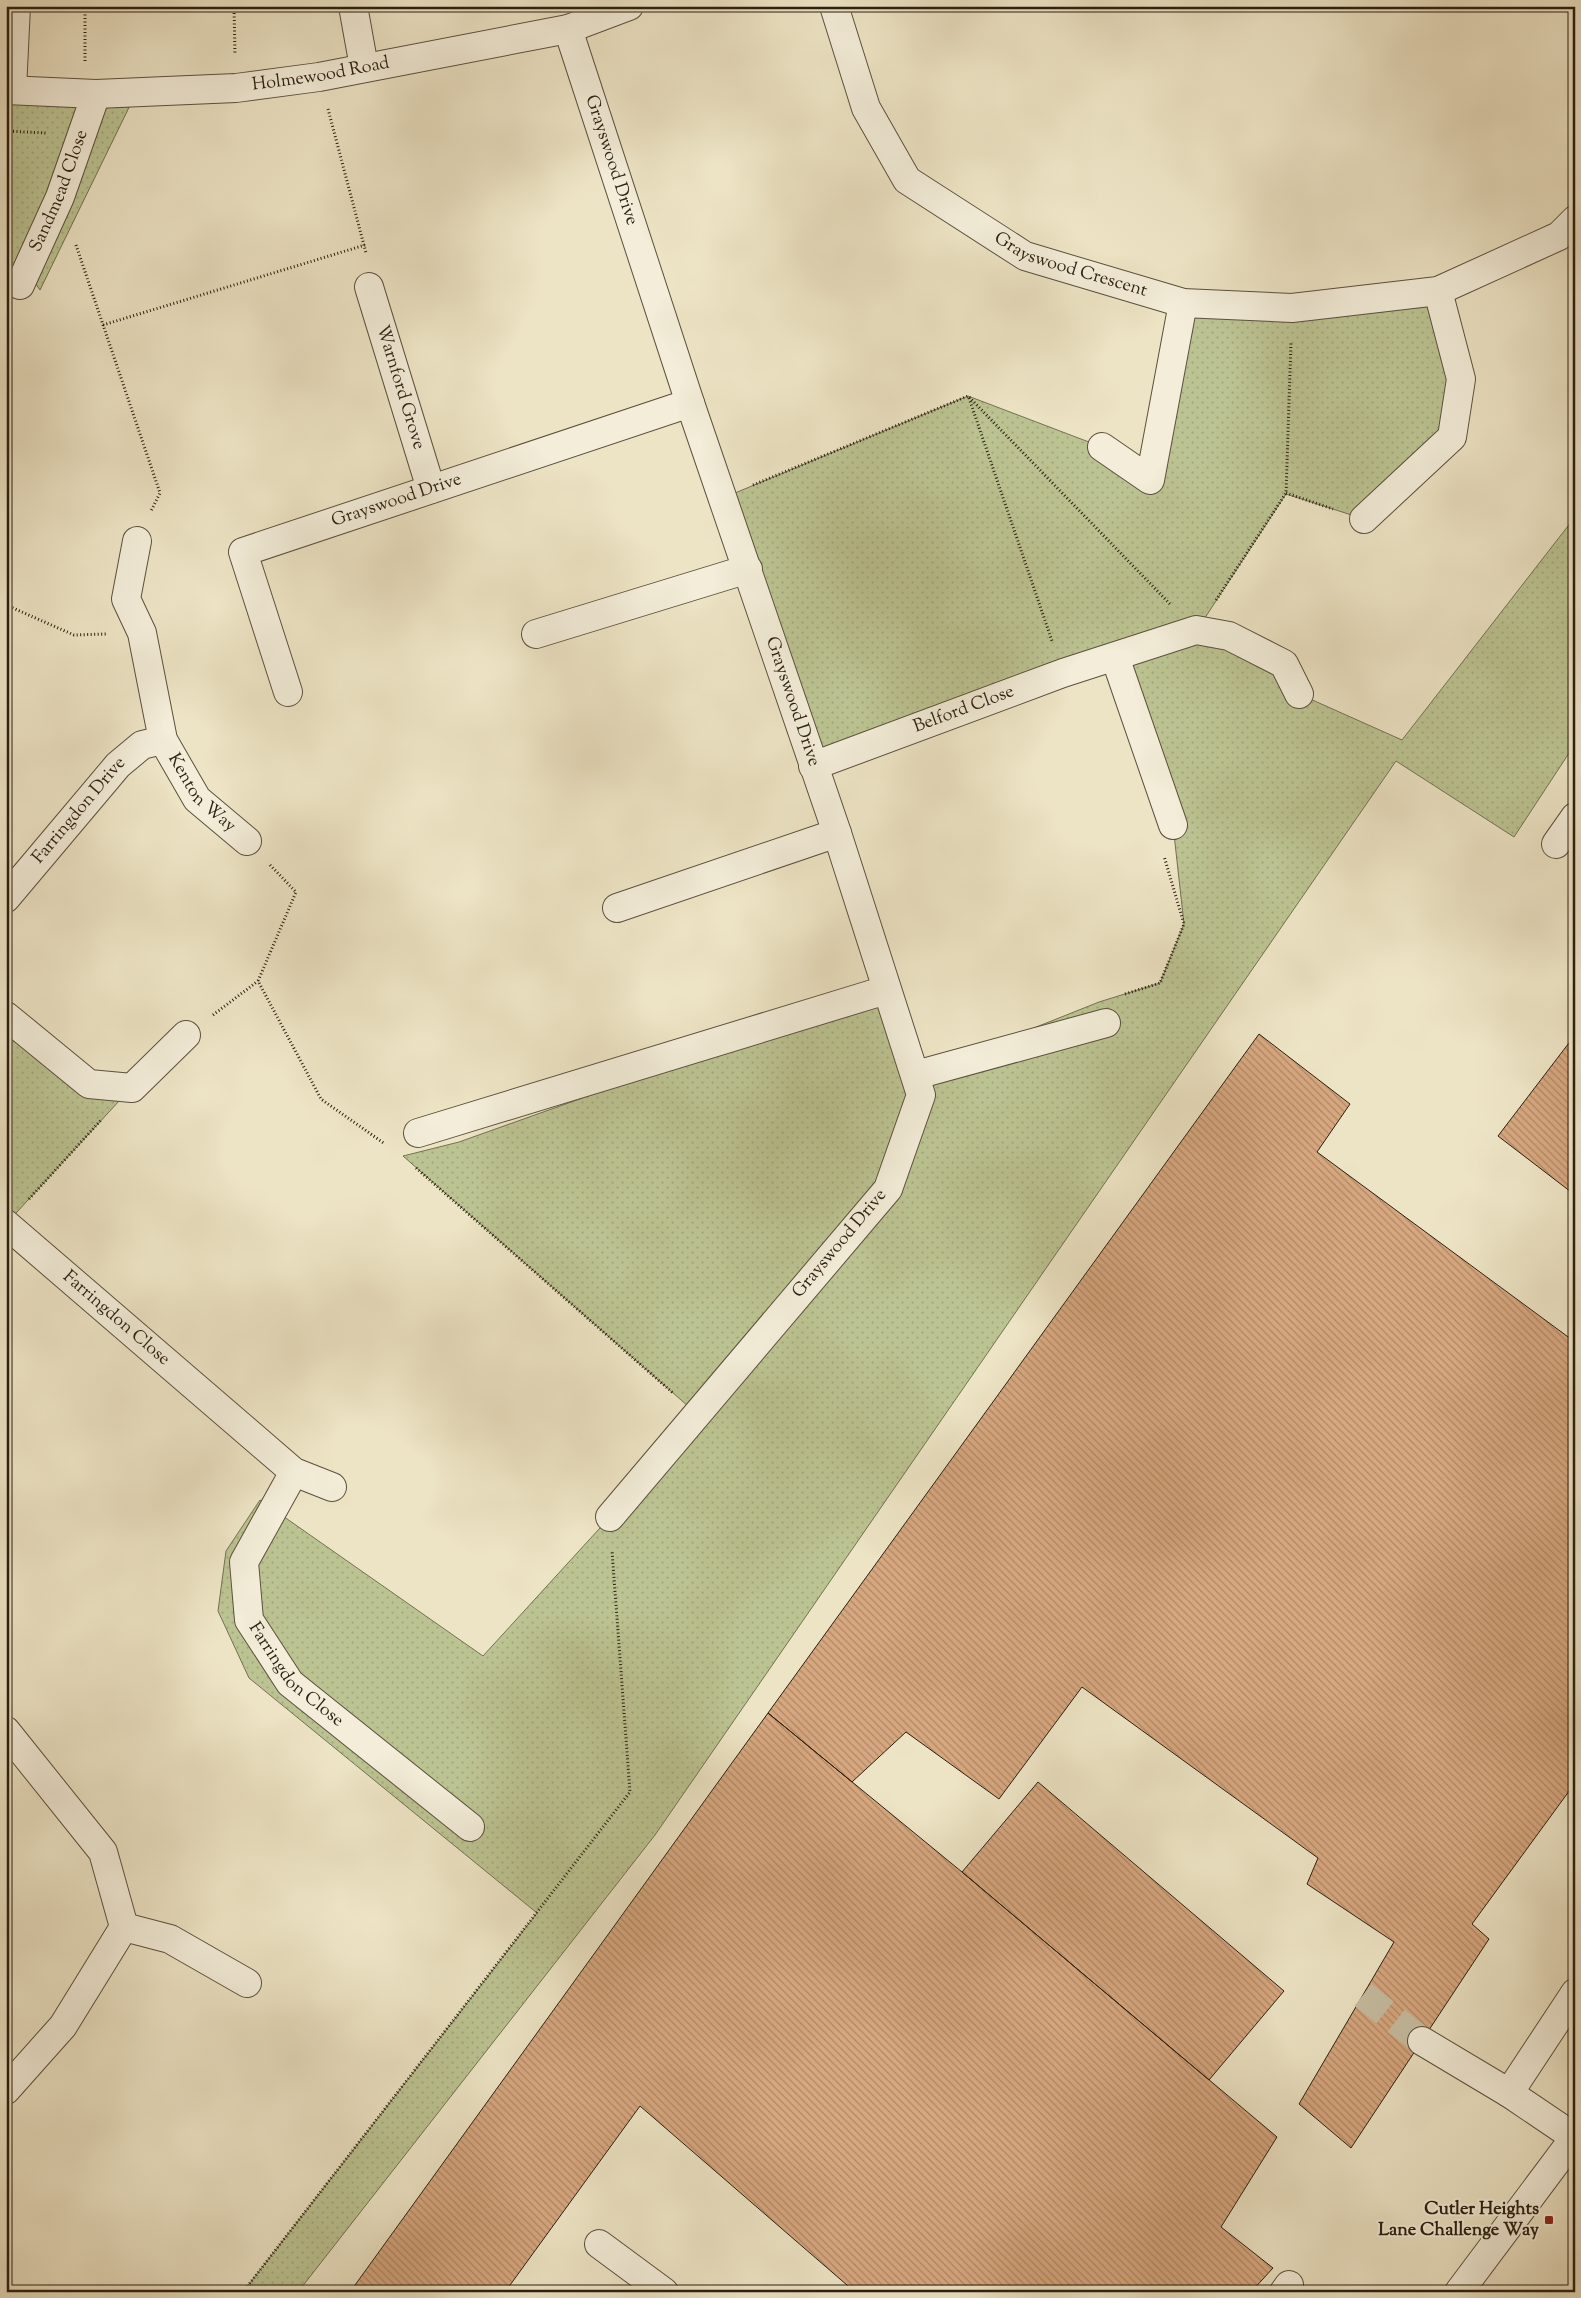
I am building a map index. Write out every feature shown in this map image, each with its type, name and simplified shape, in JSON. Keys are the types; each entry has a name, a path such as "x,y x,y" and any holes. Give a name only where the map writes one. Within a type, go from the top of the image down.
{"street":[{"path":"9,90 16,6"},
{"path":"353,6 364,67"},
{"name":"Holmewood Road","path":"9,90 90,93 236,88 319,77 568,29 630,6"},
{"name":"Grayswood Crescent","path":"834,6 866,108 907,180 1025,256 1184,303 1292,308 1438,291 1559,236 1575,220"},
{"name":"Grayswood Drive","path":"568,29 690,403 837,833 921,1095 888,1190 610,1518"},
{"name":"Sandmead Close","path":"20,285 60,197 90,93"},
{"name":"Warnford Grove","path":"368,287 431,488"},
{"path":"1364,519 1452,437 1460,379 1438,291"},
{"path":"1102,447 1150,480 1184,303"},
{"name":"Grayswood Drive","path":"288,692 243,552 690,403"},
{"name":"Kenton Way","path":"137,541 126,599 142,633 163,740 197,799 247,841"},
{"path":"536,634 748,569"},
{"name":"Belford Close","path":"813,766 1063,673 1196,630 1230,636 1284,664 1299,694"},
{"path":"1115,657 1173,825"},
{"name":"Farringdon Drive","path":"6,898 118,765 142,745 163,740"},
{"path":"1556,844 1575,817"},
{"path":"617,908 837,833"},
{"path":"418,1133 886,990"},
{"path":"6,1016 89,1084 132,1088 186,1035"},
{"path":"916,1075 1106,1023"},
{"name":"Farringdon Close","path":"6,1224 294,1472 332,1487"},
{"path":"260,1500 294,1472"},
{"name":"Farringdon Close","path":"294,1472 244,1562 249,1620 290,1683 470,1827"},
{"path":"6,1731 103,1852 124,1927 63,2026 6,2090"},
{"path":"124,1927 170,1939 247,1983"},
{"path":"1509,2093 1575,1993"},
{"path":"1422,2041 1509,2093 1575,2137 1459,2292"},
{"path":"599,2244 664,2292"}],"path":[{"path":"85,6 90,93"},
{"path":"234,6 236,88"},
{"path":"319,77 366,245 368,287"},
{"path":"60,197 160,493 137,541"},
{"path":"103,326 366,245"},
{"path":"968,396 1196,630 1286,493 1292,308"},
{"path":"724,498 968,396"},
{"path":"968,396 1063,673"},
{"path":"1286,493 1364,519"},
{"path":"6,605 74,635 142,633"},
{"path":"1106,1023 1100,1002 1160,983 1184,924 1157,832 1173,825"},
{"path":"186,1035 258,981"},
{"path":"6,1224 132,1088"},
{"path":"243,2292 630,1792 610,1518"}],"green space":[{"path":"6,90 137,91 40,290 26,270 6,263"},
{"path":"1438,291 1461,379 1452,437 1364,519 1286,494 1197,630 1229,636 1299,694 1402,740 1575,517 1575,744 1514,837 1396,761 655,1835 298,2292 243,2292 537,1913 249,1678 218,1611 226,1551 260,1500 483,1656 610,1517 697,1414 403,1156 459,1142 886,990 916,1075 1099,1002 1160,983 1184,924 1173,825 1115,657 813,766 723,498 968,396 1102,447 1150,480 1183,303"},
{"path":"6,1016 89,1084 131,1088 6,1224"}],"building":[{"path":"103,6 177,6 103,11"},
{"path":"1259,1034 1350,1104 1317,1152 1575,1342 1575,1783 1472,1924 1489,1939 1351,2148 1299,2104 1394,1942 1307,1884 1318,1858 1082,1687 999,1799 906,1732 852,1782 768,1713"},
{"path":"1575,1035 1575,1195 1498,1136"},
{"path":"768,1713 962,1872 1277,2137 1221,2227 1273,2268 1251,2292 855,2292 640,2106 505,2292 350,2292"},
{"path":"1038,1782 1284,1991 1209,2080 962,1872"}],"tunnel":[{"path":"1363,1995 1422,2041"}],"place":[{"name":"Cutler Heights Lane Challenge Way","path":"1549,2220"}]}
